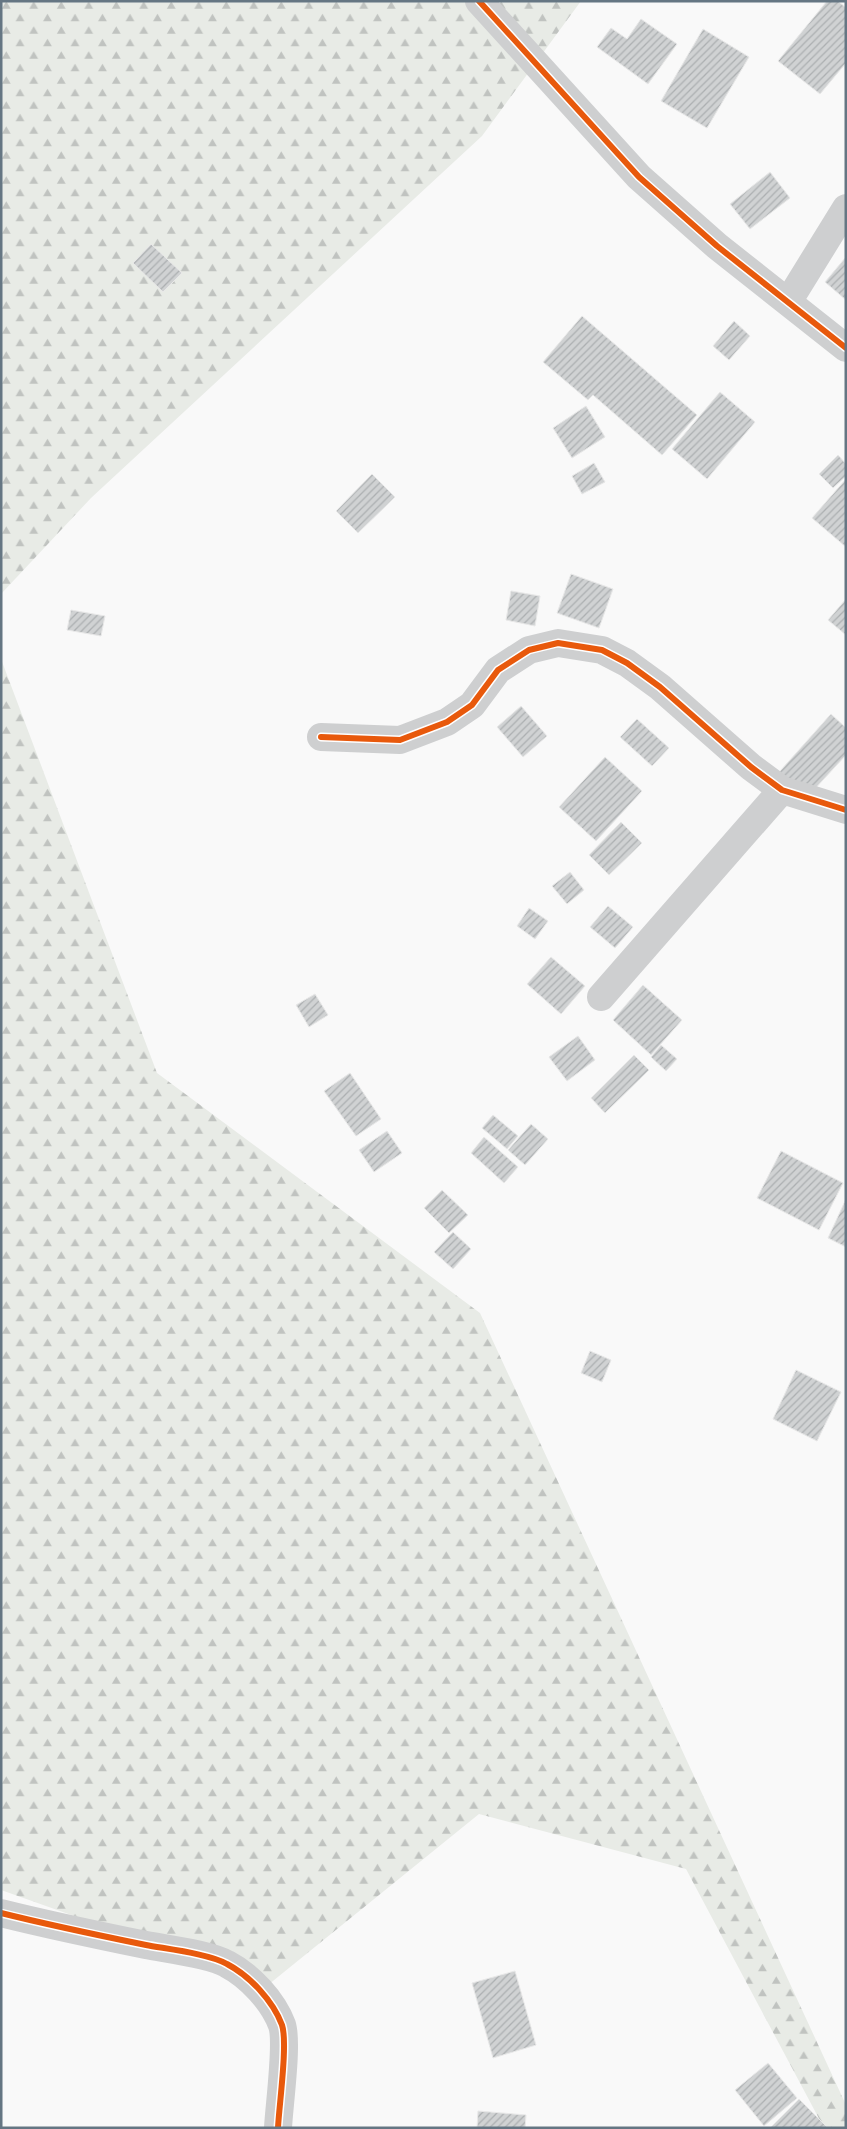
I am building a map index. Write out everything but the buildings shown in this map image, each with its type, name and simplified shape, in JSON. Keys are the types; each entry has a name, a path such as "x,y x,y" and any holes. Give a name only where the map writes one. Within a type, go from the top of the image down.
{"street":[{"path":"479,1 639,177 717,246 846,348"},
{"path":"788,302 846,208"},
{"path":"321,737 400,740 448,722 472,705 498,670 529,650 558,643 602,650 627,663 660,687 750,767 782,790 846,810"},
{"path":"601,997 782,790"},
{"path":"1,1913 74,1931 188,1953 226,1963 247,1978 270,2004 282,2027 283,2056 278,2128"}],"green space":[{"path":"1,1 581,1 482,136 91,498 1,594"},
{"path":"1,659 157,1073 480,1313 846,2105 846,2128 824,2128 686,1869 479,1814 268,1985 1,1890"}],"cycle path":[{"path":"479,1 639,177 717,246 846,348"},
{"path":"321,737 400,740 447,722 472,705 498,670 529,650 558,643 602,650 627,663 660,687 751,767 782,790 846,810"},
{"path":"1,1913 91,1934 210,1957 220,1960 244,1975 267,1998 282,2025 284,2060 278,2128"}]}
